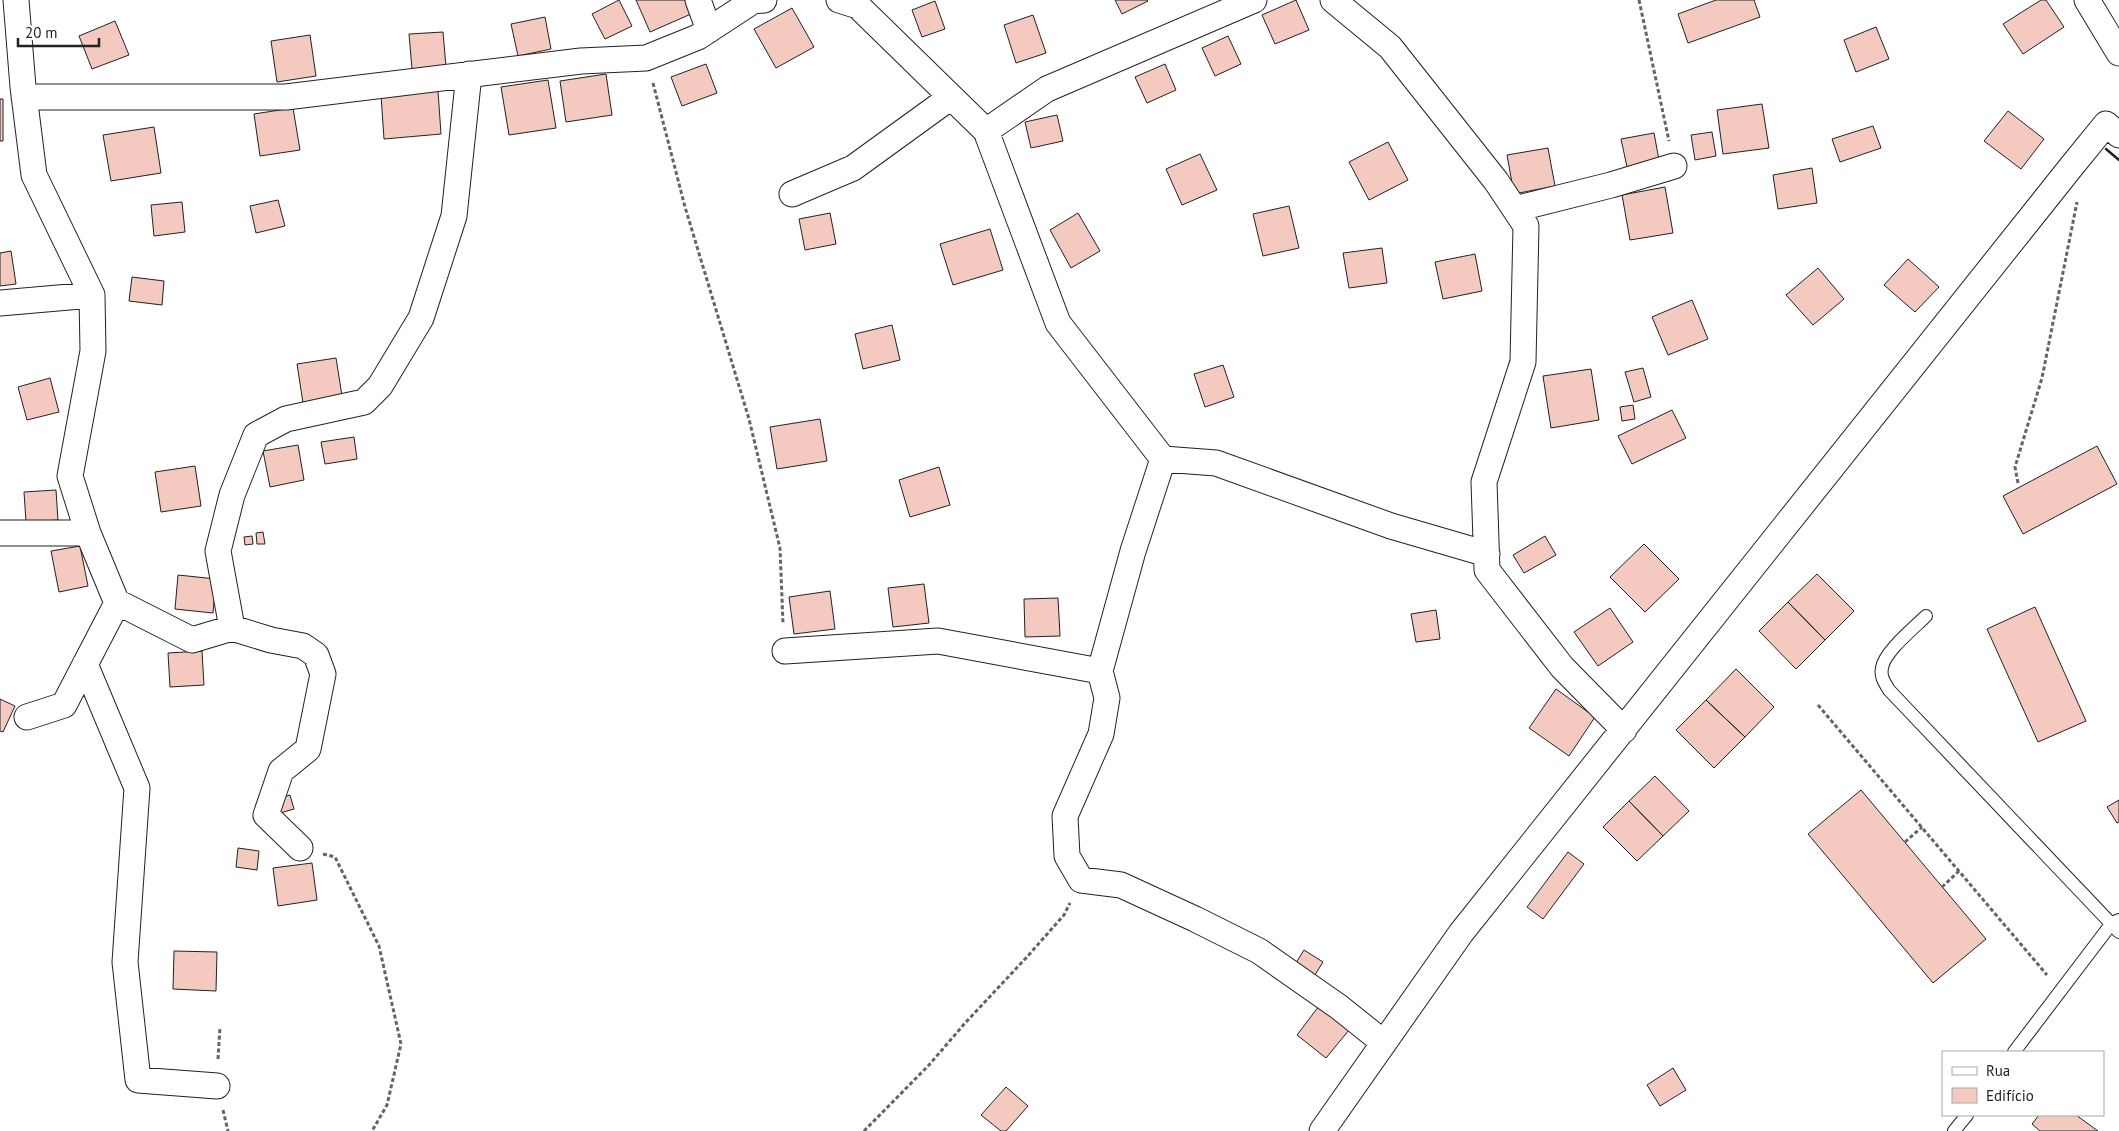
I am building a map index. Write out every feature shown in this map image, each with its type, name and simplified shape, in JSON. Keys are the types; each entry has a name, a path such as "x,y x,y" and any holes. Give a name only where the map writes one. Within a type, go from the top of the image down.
{"street":[{"path":"16,0 24,97 34,175 92,296 93,351 70,476 88,533 117,602 192,640 232,628 271,640 303,646 316,655 323,674 308,749 281,771 266,816 300,848"},
{"path":"698,0 709,30"},
{"path":"24,97 286,97 581,61 646,58 698,37 753,1 764,0"},
{"path":"839,0 858,6 986,132 1058,323 1163,459 1216,463 1392,526 1487,554"},
{"path":"986,132 1047,88 1254,0"},
{"path":"1334,0 1390,47 1496,181 1526,226 1523,362 1484,482 1487,570 1562,667 1624,730"},
{"path":"2087,0 2119,54"},
{"path":"232,628 218,551 232,495 256,435 286,419 364,402 380,386 416,326 454,216 469,74"},
{"path":"792,194 854,168 951,97"},
{"path":"1322,1131 1462,933 2071,167 2106,124 2119,135"},
{"path":"1515,209 1611,185 1674,166"},
{"path":"0,303 92,296"},
{"path":"1163,459 1133,551 1100,671 1107,698 1101,734 1065,816 1067,856 1081,880 1121,885 1259,951 1340,1007 1384,1043"},
{"path":"0,533 88,533"},
{"path":"27,717 64,705 117,602"},
{"path":"785,651 938,641 1100,671"},
{"path":"85,664 137,788 126,962 138,1080 217,1086"}],"lane":[{"path":"1926,616 1888,654 1882,667 1882,678 1889,690 2116,925 2060,991 2015,1051"},
{"path":"1954,1131 1966,1116"}],"path":[{"path":"1639,0 1674,166"},
{"path":"646,58 685,207 749,419 778,539 785,651"},
{"path":"2018,483 2015,467 2042,378 2078,203 2071,167"},
{"path":"1818,705 2060,991"},
{"path":"1905,842 1922,828"},
{"path":"300,848 335,857 379,946 401,1044 388,1104 372,1131"},
{"path":"1942,887 1959,871"},
{"path":"864,1131 929,1065 1058,922 1064,915 1081,880"}],"building":[{"path":"619,0 632,26 605,39 592,14"},
{"path":"636,0 685,0 691,14 650,32"},
{"path":"1115,0 1147,0 1148,1 1122,14"},
{"path":"1296,0 1309,30 1275,44 1262,15"},
{"path":"1716,0 1754,0 1760,17 1688,43 1678,14"},
{"path":"2041,0 2046,0 2064,27 2023,54 2003,24"},
{"path":"935,1 945,29 922,37 912,10"},
{"path":"792,8 814,47 776,68 754,29"},
{"path":"1033,15 1046,53 1016,63 1004,25"},
{"path":"545,17 551,49 518,56 511,24"},
{"path":"115,21 129,55 92,69 79,36"},
{"path":"1876,27 1889,59 1856,72 1844,40"},
{"path":"443,32 446,67 412,69 409,34"},
{"path":"310,35 316,76 277,82 271,41"},
{"path":"1228,36 1241,64 1215,76 1202,48"},
{"path":"706,64 717,93 682,106 671,77"},
{"path":"1165,64 1176,90 1147,103 1135,77"},
{"path":"606,74 612,115 566,122 560,81"},
{"path":"548,80 556,128 509,135 501,87"},
{"path":"438,91 441,134 384,139 381,95"},
{"path":"0,99 3,99 3,141 0,141"},
{"path":"1762,104 1769,148 1723,154 1717,110"},
{"path":"293,108 300,150 260,156 254,114"},
{"path":"2008,111 2044,139 2021,169 1984,141"},
{"path":"1057,115 1063,141 1031,148 1025,122"},
{"path":"1873,126 1881,148 1840,162 1832,139"},
{"path":"154,127 161,173 111,181 103,135"},
{"path":"1712,132 1716,156 1695,160 1691,135"},
{"path":"1654,133 1659,160 1627,167 1621,139"},
{"path":"1388,142 1408,180 1369,200 1349,162"},
{"path":"1548,148 1555,186 1514,194 1507,155"},
{"path":"1200,154 1217,190 1182,205 1166,169"},
{"path":"1812,168 1817,203 1778,209 1773,175"},
{"path":"1665,187 1673,233 1630,240 1622,195"},
{"path":"278,200 285,226 256,233 250,206"},
{"path":"182,202 185,232 154,236 151,205"},
{"path":"1289,206 1299,248 1263,256 1253,214"},
{"path":"830,213 836,244 805,250 799,219"},
{"path":"1078,213 1100,251 1071,268 1050,230"},
{"path":"990,229 1003,270 953,285 940,244"},
{"path":"1382,248 1387,283 1349,288 1343,253"},
{"path":"11,251 16,284 0,286 0,253"},
{"path":"1475,254 1482,291 1443,299 1435,262"},
{"path":"1908,259 1939,287 1915,312 1884,285"},
{"path":"1818,268 1844,299 1813,325 1786,295"},
{"path":"132,277 164,281 162,305 129,301"},
{"path":"1692,300 1708,339 1668,355 1652,317"},
{"path":"892,325 900,360 863,369 855,334"},
{"path":"336,358 342,396 303,403 297,364"},
{"path":"1223,365 1234,397 1205,407 1194,374"},
{"path":"1643,368 1651,397 1634,402 1625,372"},
{"path":"1591,369 1599,420 1551,428 1543,376"},
{"path":"50,378 59,412 27,420 18,387"},
{"path":"1633,405 1635,419 1622,421 1620,407"},
{"path":"1672,410 1686,438 1632,464 1618,436"},
{"path":"820,419 827,461 777,469 770,427"},
{"path":"354,437 357,459 325,464 321,442"},
{"path":"298,445 304,480 270,487 263,451"},
{"path":"2097,446 2117,484 2023,534 2003,496"},
{"path":"195,466 201,506 161,512 155,472"},
{"path":"939,467 950,505 910,517 899,480"},
{"path":"56,490 58,520 26,522 24,492"},
{"path":"263,532 265,544 257,544 256,533"},
{"path":"252,536 253,544 245,545 244,537"},
{"path":"1545,536 1556,555 1524,573 1513,555"},
{"path":"1644,544 1679,579 1645,612 1610,577"},
{"path":"80,546 88,586 59,592 51,551"},
{"path":"1817,574 1854,611 1825,640 1788,602"},
{"path":"178,575 216,579 213,613 175,609"},
{"path":"924,584 929,623 893,627 888,588"},
{"path":"830,591 835,629 794,634 789,597"},
{"path":"1058,598 1060,636 1025,637 1024,599"},
{"path":"1788,602 1825,640 1796,669 1759,631"},
{"path":"2035,607 2086,721 2038,742 1987,629"},
{"path":"1610,608 1633,642 1598,666 1574,632"},
{"path":"1436,610 1440,639 1416,642 1411,614"},
{"path":"202,651 204,685 170,687 168,653"},
{"path":"1736,669 1774,707 1745,737 1706,700"},
{"path":"1556,689 1595,717 1569,756 1529,728"},
{"path":"0,699 15,706 3,732 0,731"},
{"path":"1706,700 1745,737 1714,768 1676,730"},
{"path":"1655,776 1689,811 1663,836 1629,801"},
{"path":"1861,790 1986,939 1933,983 1808,834"},
{"path":"290,795 294,809 280,813 276,799"},
{"path":"2119,800 2119,822 2117,823 2107,807"},
{"path":"1629,801 1663,836 1637,861 1603,827"},
{"path":"238,848 259,851 257,870 236,867"},
{"path":"1568,852 1584,864 1543,919 1527,907"},
{"path":"312,863 317,900 278,906 273,868"},
{"path":"1304,950 1323,962 1313,978 1294,966"},
{"path":"174,951 217,952 216,991 173,989"},
{"path":"1319,1006 1349,1030 1326,1058 1297,1035"},
{"path":"1673,1068 1686,1090 1660,1106 1647,1085"},
{"path":"1006,1087 1028,1106 1006,1131 1001,1131 981,1115"},
{"path":"2038,1116 2077,1116 2098,1131 2040,1131 2032,1124"}],"wall":[{"path":"2106,149 2119,160"}]}
